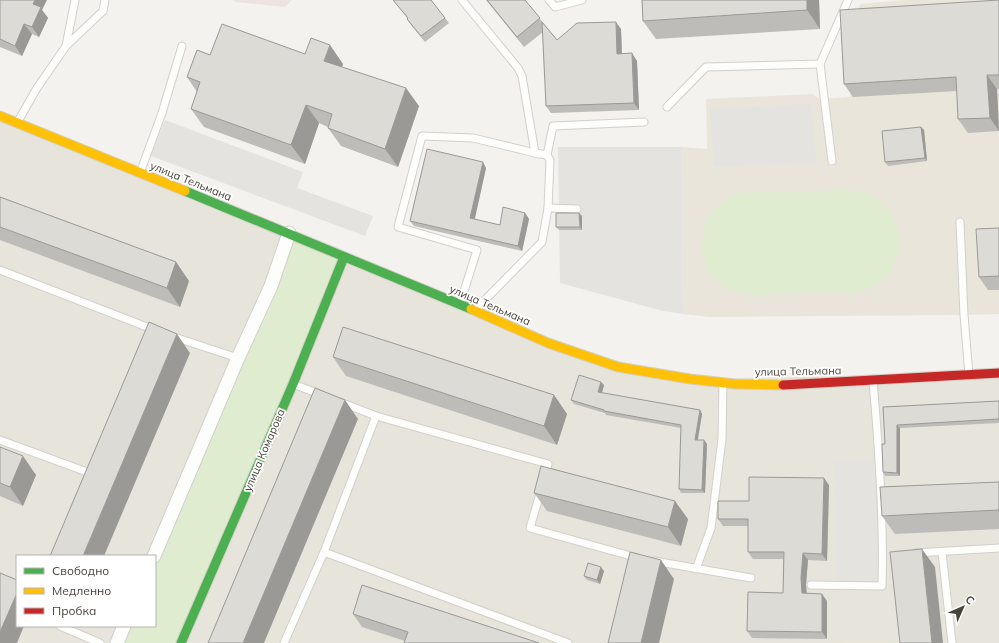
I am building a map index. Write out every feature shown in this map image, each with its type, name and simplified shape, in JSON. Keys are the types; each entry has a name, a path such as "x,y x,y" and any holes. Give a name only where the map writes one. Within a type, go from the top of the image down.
{"main road":[{"name":"улица Тельмана","path":"0,116 289,233 474,310 548,343 618,367 723,383 793,385 999,373"},
{"name":"улица Комарова","path":"181,643 293,384 344,257"}],"street":[{"path":"154,555 238,358 271,286 289,233"},
{"path":"117,643 124,627"}],"lane":[{"path":"66,46 75,0"},
{"path":"17,123 37,88 66,46 103,11 105,0"},
{"path":"462,0 518,68 522,76 535,153"},
{"path":"549,0 555,7 582,0"},
{"path":"832,161 820,64 848,0"},
{"path":"140,173 162,113 182,46"},
{"path":"667,107 706,66 820,64"},
{"path":"474,310 542,242 548,208 550,160 547,155 553,126 644,122"},
{"path":"460,305 477,250 398,227 422,136 473,138 547,155"},
{"path":"548,208 577,209"},
{"path":"960,222 964,320 969,375"},
{"path":"0,270 159,332 238,358"},
{"path":"149,336 159,332"},
{"path":"811,585 882,586 887,553 873,381"},
{"path":"696,569 711,528 722,439 723,383"},
{"path":"293,384 376,416 548,464 530,528 636,562 696,569 751,578"},
{"path":"284,643 324,552 376,416"},
{"path":"0,440 86,476 91,465"},
{"path":"905,553 999,548"},
{"path":"324,552 568,643"},
{"path":"942,552 952,643"},
{"path":"62,627 100,643"}],"shaded area":[{"path":"232,0 292,0 285,7 236,2"},
{"path":"903,0 999,0 999,314 710,317 683,314 682,147 707,149 706,99 813,94 819,99 850,97 846,26 861,4"},
{"path":"811,104 817,164 714,167 710,109"},
{"path":"0,116 289,233 154,555 16,555 16,627 124,627 117,643 0,643"},
{"path":"165,120 303,172 297,188 373,216 365,236 151,156"},
{"path":"558,147 682,147 683,314 663,311 560,283"},
{"path":"344,257 548,343 690,379 999,373 999,643 181,643"},
{"path":"880,460 883,586 837,587 834,461"},
{"path":"845,639 887,640 888,643 842,643"}],"green space":[{"path":"848,190 866,193 879,200 895,221 899,234 900,247 897,260 890,272 873,287 851,293 750,295 725,287 714,277 707,265 703,252 702,238 705,224 712,212 722,202 735,195 750,192"},
{"path":"289,233 344,257 181,643 117,643 124,627 156,627 155,555"}],"building":[{"path":"0,0 35,0 33,4 41,7 32,27 24,24 15,46 0,39"},
{"path":"393,0 431,0 445,18 421,36"},
{"path":"487,0 525,0 540,18 517,37"},
{"path":"642,0 807,0 807,10 643,21"},
{"path":"999,0 999,75 987,75 990,118 958,119 956,77 844,84 840,10"},
{"path":"542,22 557,40 577,23 616,22 617,54 632,53 634,103 546,106"},
{"path":"222,24 305,54 311,38 330,45 324,61 406,88 385,149 328,128 332,114 306,105 291,145 191,109 200,82 187,77 197,50 210,55"},
{"path":"921,127 925,158 885,162 882,131"},
{"path":"427,149 483,162 470,218 500,225 503,207 525,213 518,246 410,221"},
{"path":"0,197 176,262 167,288 0,227"},
{"path":"556,213 579,213 580,227 556,227"},
{"path":"999,228 999,276 979,277 976,229"},
{"path":"149,322 177,334 83,555 50,555"},
{"path":"343,327 554,395 544,426 333,357"},
{"path":"579,375 601,382 598,392 700,410 695,440 704,440 702,490 679,489 681,425 604,411 571,400"},
{"path":"315,388 345,400 243,643 208,643"},
{"path":"999,401 999,419 897,425 897,473 883,472 882,444 885,444 883,407"},
{"path":"0,447 23,456 10,487 0,483"},
{"path":"541,466 675,501 668,527 534,493"},
{"path":"749,477 824,478 822,554 803,553 801,578 802,593 822,594 822,632 747,631 748,592 783,593 784,552 748,552 748,519 718,519 718,501 749,501"},
{"path":"999,482 999,510 882,516 880,487"},
{"path":"922,549 932,643 900,643 890,552"},
{"path":"630,552 661,560 641,643 608,643"},
{"path":"588,563 601,567 597,580 584,576"},
{"path":"0,573 16,580 16,595 0,632"},
{"path":"362,585 539,643 404,643 408,632 353,614"}],"traffic: fast":[{"path":"185,191 471,309"},
{"path":"181,643 293,384 344,257"}],"traffic: slow":[{"path":"0,116 185,191"},
{"path":"471,309 548,343 618,367 690,379 735,384 783,385"}],"traffic: jam":[{"path":"783,385 999,373"}]}
